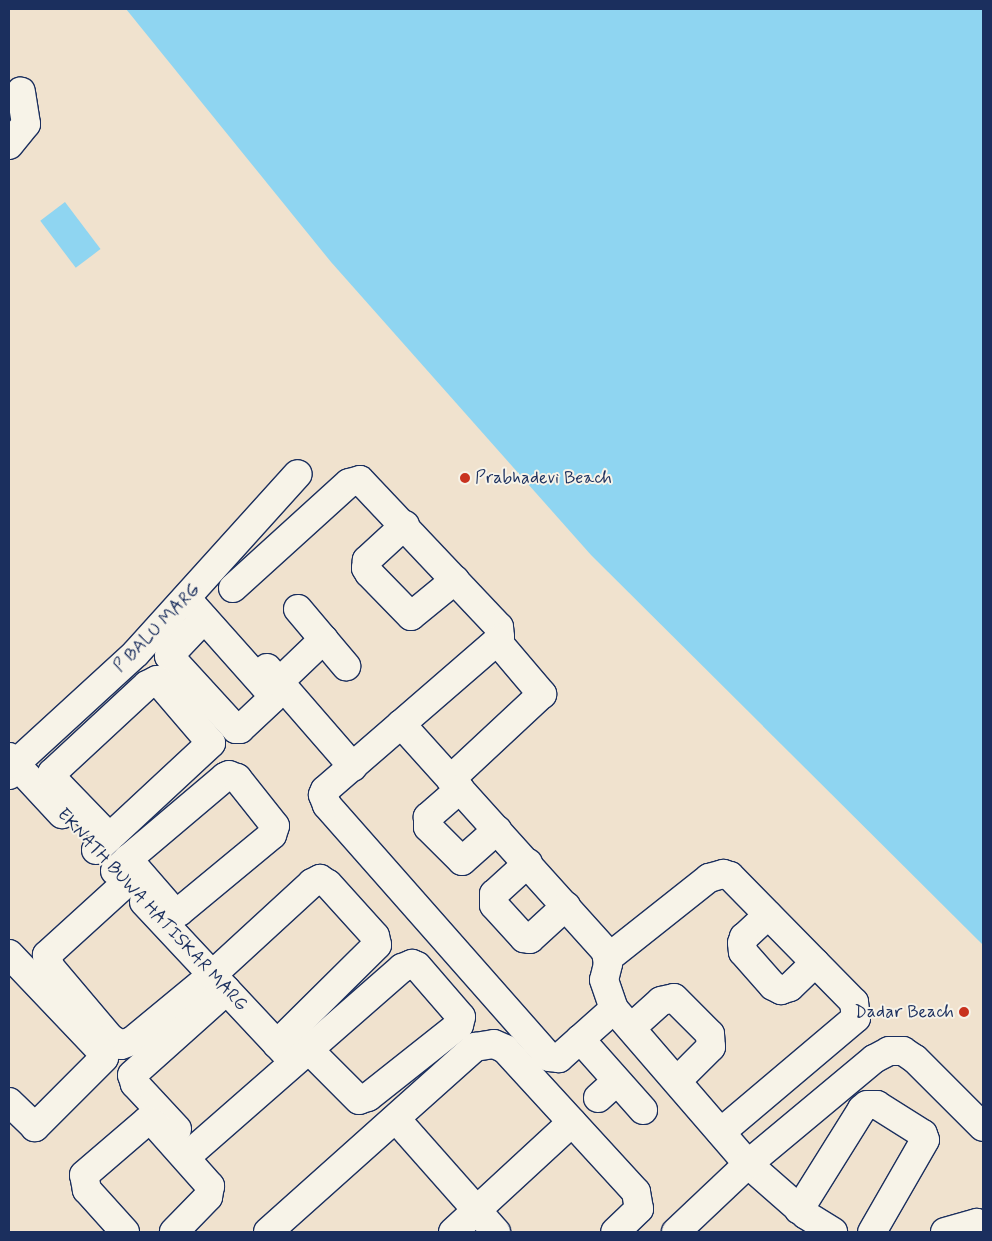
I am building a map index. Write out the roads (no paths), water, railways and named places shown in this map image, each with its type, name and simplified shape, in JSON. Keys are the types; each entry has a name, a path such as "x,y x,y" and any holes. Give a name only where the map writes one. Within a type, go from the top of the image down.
{"street":[{"path":"9,145 26,124 21,91"},
{"name":"P BALU MARG","path":"11,765 136,653 298,474"},
{"path":"233,588 354,481 365,482 499,627 500,637 497,641 325,790 327,805 549,1057 559,1058 580,1039 622,1018 661,1001 674,998 710,1034 711,1047 677,1081"},
{"path":"405,525 367,560 369,573 411,616 418,614 455,580"},
{"path":"192,593 204,619"},
{"path":"192,593 279,682 353,767"},
{"path":"298,608 346,666"},
{"path":"279,682 324,639"},
{"path":"497,641 542,694 456,784 428,817 428,827 462,861 497,830"},
{"path":"157,680 211,743 103,844 54,780 52,773 147,685 157,680"},
{"path":"401,724 603,947 608,958 604,980 622,1018 748,1164 799,1210 833,1232"},
{"name":"EKNATH BUWA HATISKAR MARG","path":"11,765 103,844 123,871 221,976 283,1038 303,1057 359,1100 368,1097 459,1025 461,1017 418,966 407,965 303,1057"},
{"path":"123,871 174,911 178,912 272,835 275,826 237,778 229,775 123,871 47,955 50,967 110,1038 121,1045 127,1044 221,976"},
{"path":"528,864 492,896 494,905 530,939 566,906"},
{"path":"608,958 716,875 730,876 854,1002 856,1018 721,1132"},
{"path":"174,1232 211,1192 208,1180 191,1153 135,1084 132,1075 221,976 312,882 320,879 328,884 377,938 377,945 283,1038"},
{"path":"768,915 744,937 742,944 743,952 773,986 781,990 790,987 815,963"},
{"path":"9,954 102,1052 104,1058 35,1127 9,1102"},
{"path":"580,1039 608,1090 643,1110"},
{"path":"273,1231 475,1047 494,1044 505,1049 638,1197 639,1209 615,1232"},
{"path":"684,1225 748,1164 874,1059 889,1051 903,1050 915,1059 983,1127"},
{"path":"191,1153 303,1057"},
{"path":"799,1210 862,1109 867,1105 877,1105 923,1134 925,1140 872,1232"},
{"path":"396,1119 496,1232"},
{"path":"125,1232 87,1190 84,1175 147,1121 155,1124 191,1153"},
{"path":"453,1232 572,1122"},
{"path":"945,1232 978,1223 983,1225"}],"water":[{"path":"126,9 983,9 983,945 591,555 331,262"},
{"path":"65,202 101,249 76,268 40,221"}],"place":[{"name":"Prabhadevi Beach","path":"465,478"},
{"name":"Dadar Beach","path":"964,1012"}]}
